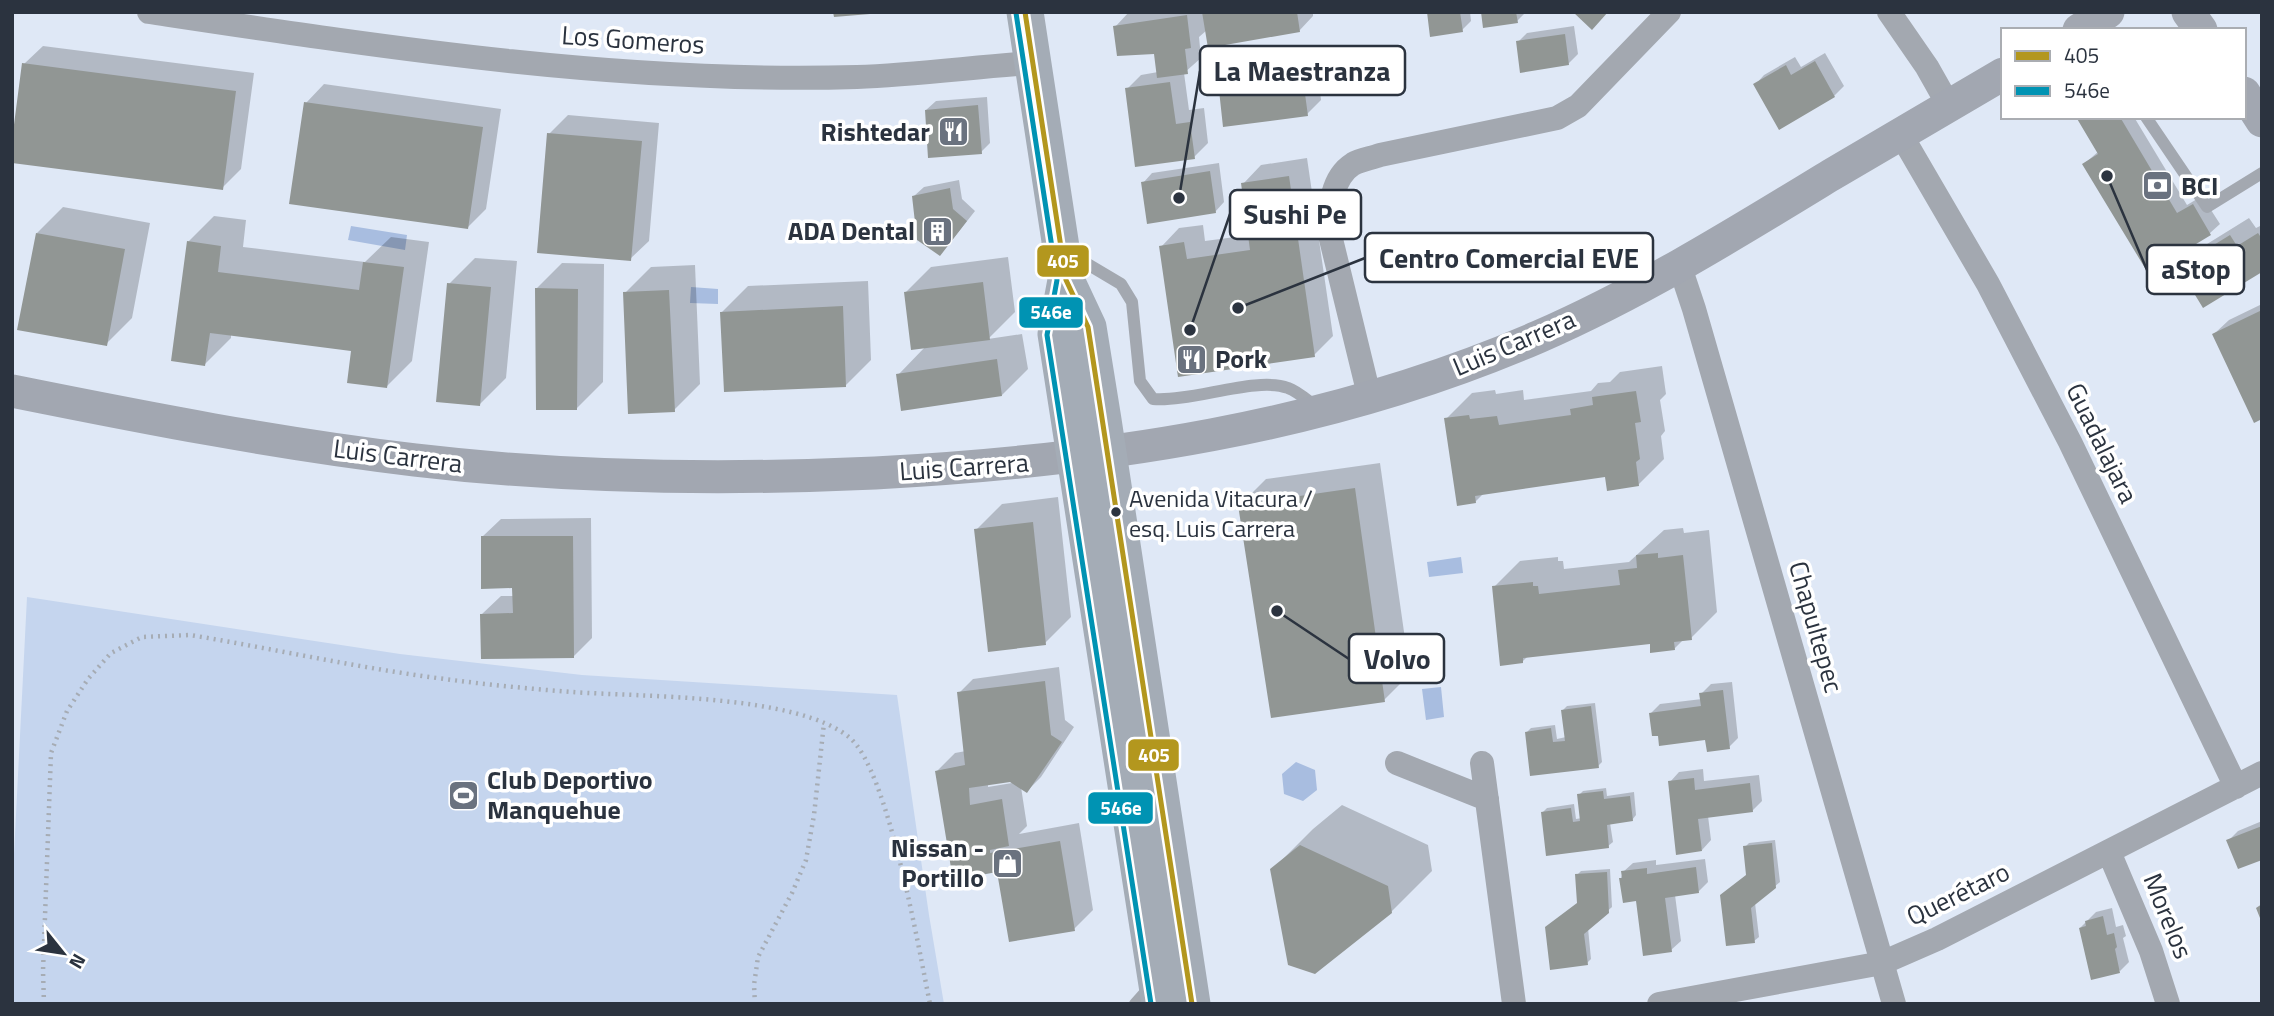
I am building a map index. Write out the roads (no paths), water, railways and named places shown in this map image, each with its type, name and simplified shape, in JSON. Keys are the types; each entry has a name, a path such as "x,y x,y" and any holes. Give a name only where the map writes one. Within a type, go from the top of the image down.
{"main road":[{"path":"1025,12 1063,264 1088,327 1091,455 1150,996"},
{"path":"1091,455 1192,1004"}],"street":[{"name":"Los Gomeros","path":"149,12 347,42 596,68 724,75 858,77 1031,63"},
{"path":"1370,399 1329,230 1330,202 1338,181 1352,164 1380,155 1557,118 1578,106 1669,12"},
{"path":"1889,12 1913,45 1950,106"},
{"path":"2188,12 2200,28"},
{"name":"Luis Carrera","path":"12,391 206,429 312,446 526,470 788,477 932,470 1091,455 1216,435 1324,412 1370,399 1538,337 1680,267 1900,133 2001,75"},
{"name":"Guadalajara","path":"1900,133 1988,284 2070,442 2236,787"},
{"name":"Chapultepec","path":"1680,267 1894,1004"},
{"path":"1397,762 1487,799"},
{"path":"1482,763 1514,1004"},
{"name":"Querétaro","path":"1659,1004 1882,963 1937,940 2262,774"},
{"name":"Morelos","path":"2109,852 2151,951 2168,1004"}],"lane":[{"path":"2147,119 2207,207 2262,173"},
{"path":"1063,264 1121,284 1132,302 1140,382 1153,399 1171,400 1270,384 1290,388 1324,412"}],"place":[{"name":"Rishtedar","path":"953,132"},
{"name":"aStop","path":"2107,176"},
{"name":"BCI","path":"2158,186"},
{"name":"La Maestranza","path":"1179,198"},
{"name":"ADA Dental","path":"938,231"},
{"name":"Centro Comercial EVE","path":"1238,308"},
{"name":"Sushi Pe","path":"1190,330"},
{"name":"Pork","path":"1192,359"},
{"name":"Avenida Vitacura / esq. Luis Carrera","path":"1116,512"},
{"name":"Volvo","path":"1277,611"},
{"name":"Club Deportivo Manquehue","path":"464,795"},
{"name":"Nissan - Portillo","path":"1007,863"}]}
